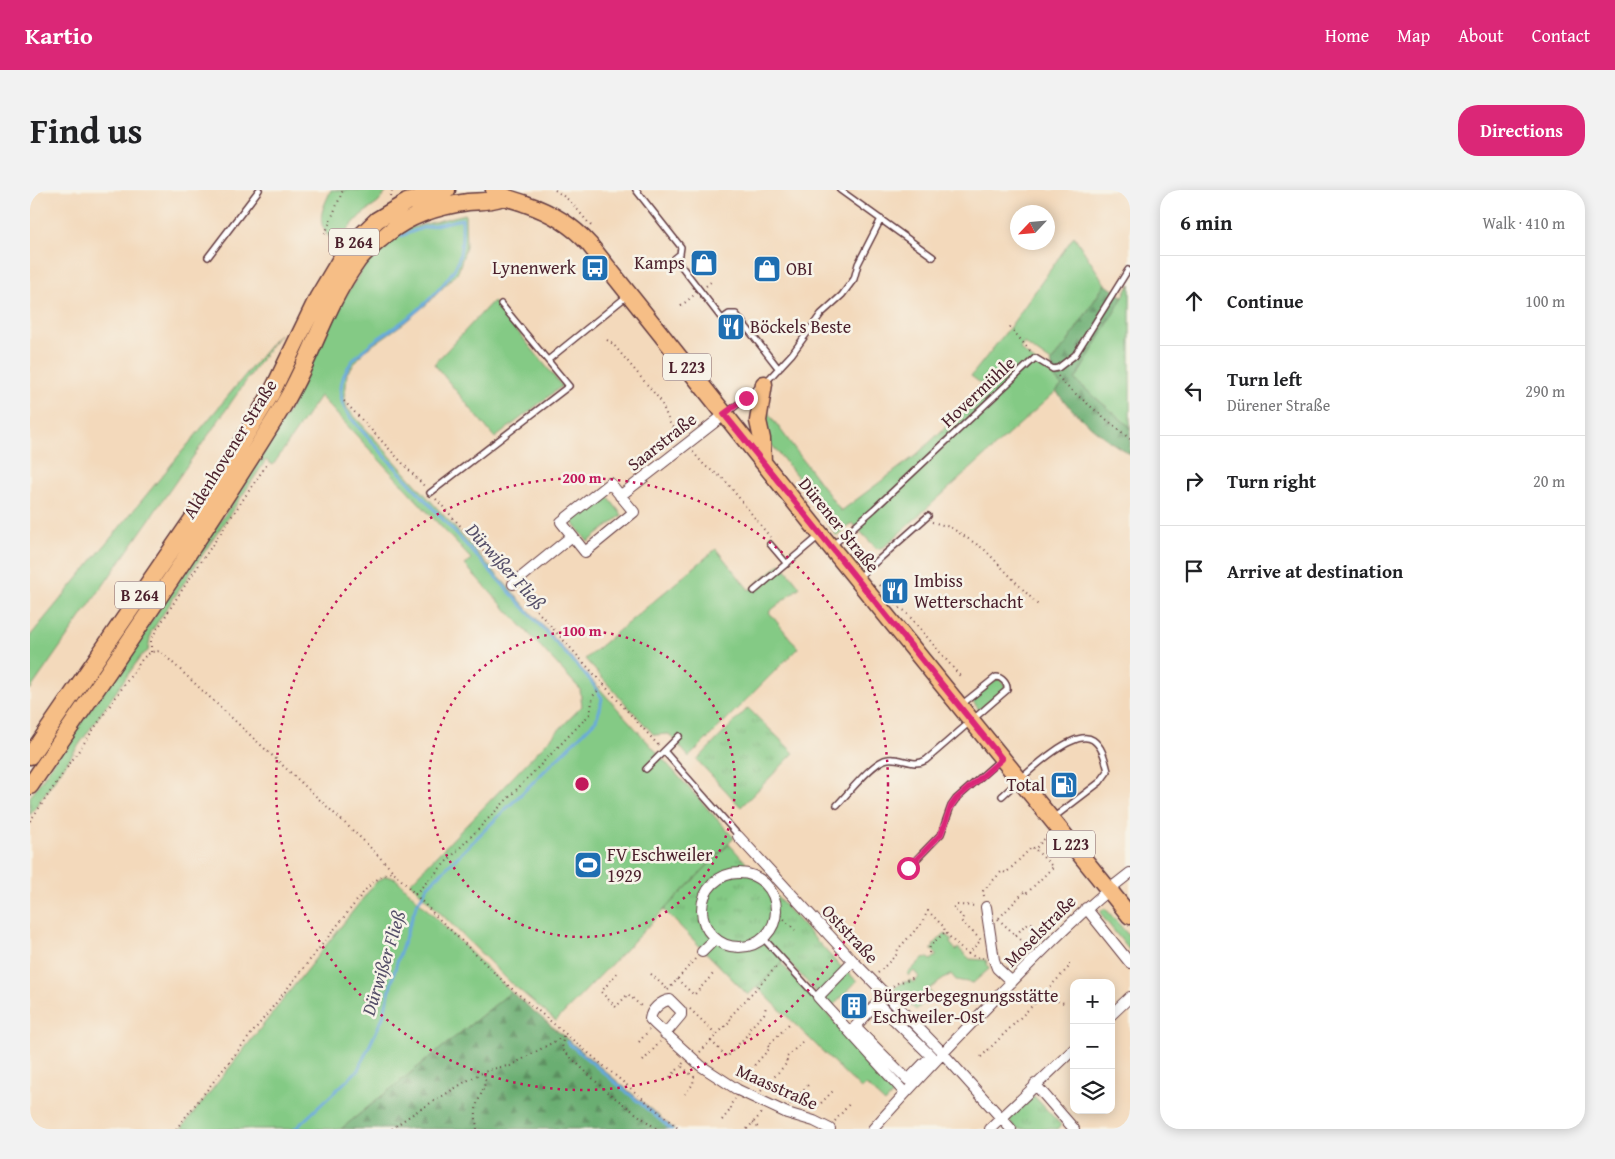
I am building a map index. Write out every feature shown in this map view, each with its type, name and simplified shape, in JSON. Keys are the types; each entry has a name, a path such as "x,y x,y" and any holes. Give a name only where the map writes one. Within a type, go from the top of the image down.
{"main road":[{"path":"414,201 447,190"},
{"name":"Aldenhovener Straße","path":"30,756 211,492 271,394 318,297 346,250 378,220 414,201 492,202 498,194"},
{"name":"Dürener Straße","path":"498,194 546,212 579,232 826,541 862,574 960,706 1130,916"},
{"name":"Aldenhovener Straße","path":"30,786 226,498 285,403 332,302 358,260 388,233 414,201"},
{"path":"763,462 762,439 758,421 764,384"}],"street":[{"name":"Saarstraße","path":"620,496 724,414"},
{"name":"Saarstraße","path":"610,483 620,496 634,512 585,552 561,522 610,483"},
{"path":"513,584 572,536"},
{"name":"Oststraße","path":"738,836 852,961 943,1053 1011,1129"},
{"path":"742,873 757,877 767,886 773,894 777,912 772,928 764,938 748,947 738,948 725,945 714,939 702,915 704,898 709,888 719,878 729,874 742,873"},
{"name":"Moselstraße","path":"873,1129 905,1093 1038,955 1086,908 1130,873"},
{"path":"767,886 776,877"},
{"path":"986,907 994,922 994,960 997,968 1012,982"},
{"path":"1086,908 1130,963"},
{"path":"702,952 714,939"},
{"path":"852,961 818,998 857,1035 908,1080 931,1056 877,1003 855,1027 857,1035 905,1093"},
{"path":"653,1020 667,995 682,1015 666,1034"},
{"path":"1115,1010 1130,997"},
{"path":"883,1009 891,1000"},
{"name":"Maasstraße","path":"653,1020 691,1057 739,1090 784,1112 829,1129"},
{"path":"990,1129 1070,1053"},
{"path":"1035,1084 1074,1129"}],"lane":[{"path":"208,257 259,190"},
{"path":"636,190 681,247 680,254 675,258 722,319 729,314 736,314 778,369"},
{"path":"840,190 933,257"},
{"path":"724,414 764,384 792,354 821,314 854,280 858,264 881,219"},
{"path":"1053,369 1058,368 1074,355 1128,270"},
{"path":"548,360 629,294"},
{"path":"430,493 569,386 501,304"},
{"name":"Hovermühle","path":"754,591 787,564 874,509 1036,358 1053,369"},
{"path":"862,574 928,516"},
{"path":"770,544 787,564"},
{"path":"837,805 880,762 890,758 909,762 922,762 972,721 1008,688 998,676 960,706"},
{"path":"646,769 679,736"},
{"path":"1002,796 1062,745 1081,737 1092,740 1104,754 1108,771 1100,782 1054,823"},
{"path":"664,751 738,836"},
{"path":"908,868 941,834 951,806 956,799 1002,759"},
{"path":"764,938 818,998"}],"path":[{"path":"325,234 343,190"},
{"path":"388,198 392,190"},
{"path":"1010,327 1036,358"},
{"path":"1053,369 1065,384 1130,439"},
{"path":"344,401 664,751"},
{"path":"151,652 151,639 267,464"},
{"path":"923,520 950,526 984,549 1038,605"},
{"path":"862,574 960,676"},
{"path":"30,821 143,658 151,652 160,651 365,842 422,902 506,983 680,1129"},
{"path":"416,895 590,714 595,693 604,684"},
{"path":"1035,849 1054,823"},
{"path":"968,954 981,940 961,920 963,917 953,908 956,905 986,907 983,891 1002,871 1006,873 1032,847 1053,867 994,922 1016,935 1038,955"},
{"path":"176,1129 367,888 379,877 394,872"},
{"path":"871,980 896,955 898,949 922,924 928,911 944,927 945,932 971,957 994,960"},
{"path":"777,912 795,930"},
{"path":"1016,935 1024,926 1035,922"},
{"path":"929,953 930,946 945,932"},
{"path":"651,974 667,995 677,980 702,952"},
{"path":"670,1077 680,1066 711,1041 783,960"},
{"path":"981,1057 1037,1000 1042,1000 1044,993 1069,967 1069,961"},
{"path":"617,973 601,992 616,1007 628,994 653,1020 639,1042"},
{"path":"677,980 694,995 714,973"},
{"path":"879,973 884,977"},
{"path":"888,982 894,986 915,976"},
{"path":"1043,997 1064,1003"},
{"path":"711,1041 727,1056 764,1014 766,1006"},
{"path":"690,1008 716,1035"},
{"path":"722,1120 731,1109 731,1104 739,1090 742,1079 770,1048 768,1046 789,1024"},
{"path":"643,1061 666,1034"},
{"path":"392,1129 477,1075 499,1066 510,1066 566,1035"},
{"path":"566,1035 562,1044 562,1050 607,1092 657,1129"},
{"path":"755,1098 786,1063 786,1058 802,1042"},
{"path":"680,1066 694,1077 693,1084 685,1094"},
{"path":"477,1129 477,1105 486,1077 484,1072"},
{"path":"784,1112 809,1084"},
{"path":"806,1119 832,1091"},
{"path":"829,1129 851,1102"},
{"path":"747,1129 770,1105"},
{"path":"753,1123 760,1129"}],"green space":[{"path":"331,190 388,190 378,203 361,215 335,243 324,230 321,218 324,205"},
{"path":"465,214 466,247 458,272 428,303 404,323 364,351 347,373 344,396 347,408 734,838 556,1021 510,982 410,883 582,706 580,689 465,565 471,559 320,396 273,465 266,460 151,632 148,651 141,656 30,815 30,797 232,504 291,407 340,305 365,265 393,239 410,228"},
{"path":"1074,236 1105,284 1067,343 1051,362 1024,343 1020,349 1062,386 884,547 877,549 852,523 837,536 822,516 809,491 771,444 765,424 763,406 841,511 915,456 987,388 971,376 1010,327"},
{"path":"1105,284 1123,297 1075,380 1130,427 1130,454 1090,426 1056,391 1062,386 1054,377 1051,362 1067,343"},
{"path":"1130,284 1130,427 1075,380"},
{"path":"493,301 562,386 495,438 434,364"},
{"path":"279,334 30,690 30,636"},
{"path":"605,493 622,515 588,542 571,520"},
{"path":"716,549 749,590 781,563 800,587 769,612 798,648 689,757 669,734 654,735 585,659"},
{"path":"997,679 1000,679 1006,689 979,710 972,700"},
{"path":"748,708 794,753 741,807 697,760"},
{"path":"729,844 837,963 857,981 831,1008 786,959 748,995 664,910"},
{"path":"386,876 396,879 511,992 341,1129 181,1129 376,882"},
{"path":"1106,909 1130,937 1130,951 1102,916 1101,911"},
{"path":"945,933 952,940 950,943 956,950 958,948 970,959 986,960 989,969 973,983 956,980 951,974 929,989 932,995 916,1010 893,989 910,980 914,983 919,977 914,971 909,976 907,974 924,957 931,960 937,955 931,949"},
{"path":"781,963 897,1090 885,1103 866,1085 861,1089 757,987"},
{"path":"511,992 674,1129 341,1129"},
{"path":"1034,1096 1061,1125 1057,1129 1016,1129 1009,1120 1009,1116"}],"waterway":[{"name":"Dürwißer Fließ","path":"295,1129 358,1070 383,1017 397,962 416,906 428,886 596,720 602,698 591,681 363,432 344,408 341,390 343,376 350,364 370,344 426,303 455,268 461,250 462,219 422,228 401,236"},
{"path":"567,1042 671,1129"}],"place":[{"name":"Kamps","path":"704,263"},
{"name":"Lynenwerk","path":"595,268"},
{"name":"OBI","path":"767,269"},
{"name":"Böckels Beste","path":"731,327"},
{"name":"Imbiss Wetterschacht","path":"895,591"},
{"name":"Total","path":"1064,785"},
{"name":"FV Eschweiler 1929","path":"588,865"},
{"name":"Bürgerbegegnungsstätte Eschweiler-Ost","path":"854,1006"}],"route":[{"path":"746,398 724,414 1002,759 956,799 948,813 941,834 908,868"}]}
